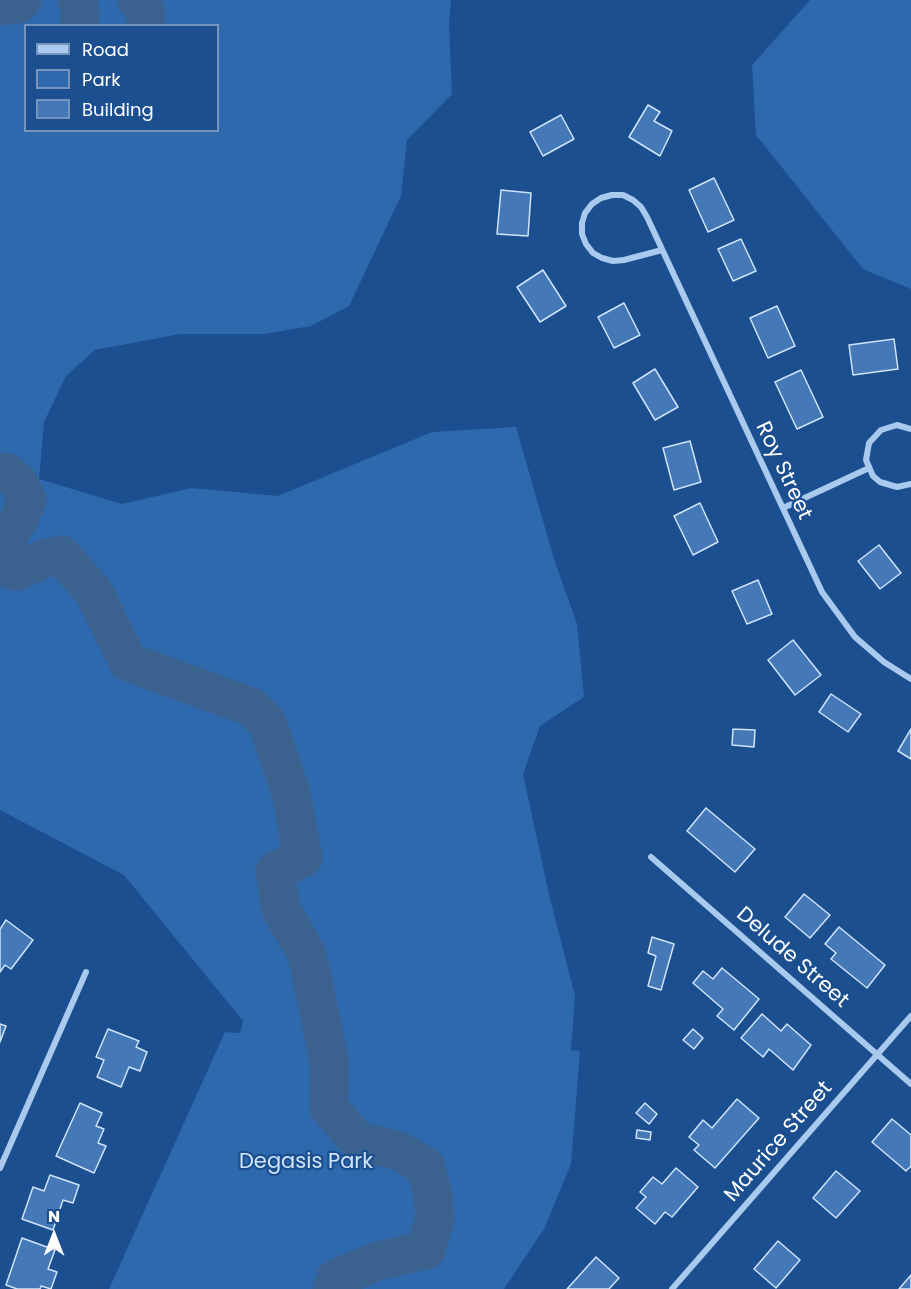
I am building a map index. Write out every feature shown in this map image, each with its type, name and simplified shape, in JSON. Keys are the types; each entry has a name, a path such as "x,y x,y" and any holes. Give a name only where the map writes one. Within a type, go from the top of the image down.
{"street":[{"name":"Roy Street","path":"662,250 624,260 613,261 602,258 593,253 582,234 585,213 592,204 612,195 623,195 641,207 662,250 822,592 855,637 911,679"},
{"path":"911,429 897,425 889,427 874,436 867,451 869,468 880,482 897,487 911,484"},
{"path":"783,508 869,468"},
{"name":"Delude Street","path":"651,857 911,1084"},
{"path":"0,1168 86,972"},
{"name":"Maurice Street","path":"672,1289 911,1016"}],"green space":[{"name":"Degasis Park","path":"0,0 451,0 449,24 452,94 407,140 401,196 349,306 311,326 264,334 180,334 95,350 66,376 44,422 39,479 122,504 191,488 278,496 432,432 516,427 554,559 577,624 584,697 540,726 523,774 549,894 575,996 571,1050 580,1051 571,1164 544,1229 504,1289 109,1289 225,1032 240,1033 243,1021 124,875 0,810"},
{"path":"810,0 911,0 911,289 863,269 756,135 752,65"}],"building":[{"path":"648,105 660,112 654,121 672,131 660,156 629,137"},
{"path":"561,115 574,139 543,156 530,132"},
{"path":"714,178 734,220 708,232 689,190"},
{"path":"501,190 531,193 528,236 497,234"},
{"path":"741,239 756,271 733,281 718,249"},
{"path":"543,270 566,306 540,322 517,287"},
{"path":"624,303 640,335 614,348 598,317"},
{"path":"777,306 795,346 768,358 750,318"},
{"path":"894,339 898,369 853,375 849,345"},
{"path":"655,369 678,407 655,420 633,383"},
{"path":"801,370 823,417 797,429 775,382"},
{"path":"690,441 701,482 674,490 663,448"},
{"path":"700,503 718,542 693,555 674,516"},
{"path":"879,545 901,573 880,589 858,561"},
{"path":"758,580 772,614 747,624 732,591"},
{"path":"793,640 821,675 795,695 768,660"},
{"path":"831,694 861,714 848,732 819,712"},
{"path":"733,729 755,730 754,747 732,745"},
{"path":"911,729 911,759 898,751"},
{"path":"706,808 755,849 735,872 687,831"},
{"path":"804,894 830,915 810,938 785,917"},
{"path":"6,920 33,940 11,969 5,965 0,972 0,929"},
{"path":"839,927 885,965 867,988 831,959 836,953 825,944"},
{"path":"652,937 674,944 661,990 648,986 656,956 648,953"},
{"path":"722,968 759,999 734,1030 717,1016 723,1009 693,983 703,971 713,979"},
{"path":"762,1014 781,1031 787,1024 811,1045 793,1070 769,1049 763,1057 741,1038"},
{"path":"0,1024 6,1026 0,1042"},
{"path":"108,1029 139,1041 136,1047 147,1052 140,1071 129,1067 121,1087 97,1077 104,1060 96,1057"},
{"path":"693,1029 703,1038 694,1049 683,1040"},
{"path":"737,1099 759,1118 715,1168 694,1150 699,1145 689,1137 703,1120 712,1128"},
{"path":"80,1103 102,1113 96,1126 104,1129 98,1143 106,1146 94,1173 56,1156"},
{"path":"645,1103 657,1114 649,1124 636,1113"},
{"path":"892,1119 911,1135 911,1166 906,1171 872,1142"},
{"path":"637,1130 651,1132 650,1140 636,1138"},
{"path":"676,1168 698,1187 672,1217 665,1212 655,1224 636,1208 646,1197 640,1192 653,1177 662,1184"},
{"path":"836,1171 860,1191 836,1218 813,1198"},
{"path":"50,1175 79,1185 73,1203 63,1200 53,1230 22,1219 33,1187 44,1191"},
{"path":"22,1238 55,1250 48,1269 57,1272 51,1289 41,1286 40,1289 17,1289 6,1285"},
{"path":"778,1241 800,1260 776,1288 754,1269"},
{"path":"596,1257 619,1278 609,1289 567,1289"},
{"path":"911,1275 911,1289 899,1289"}],"waterway":[{"path":"0,6 18,4 22,0"},
{"path":"77,0 80,10 79,24"},
{"path":"137,0 145,10 146,24"},
{"path":"0,473 6,472 18,482 27,500 19,519 0,550"},
{"path":"0,566 16,571 47,558 62,555 95,594 128,662 251,707 267,722 291,793 303,858 275,871 281,910 307,954 329,1060 329,1108 357,1140 399,1151 425,1166 432,1191 435,1217 426,1250 378,1261 336,1278 332,1289"}]}
